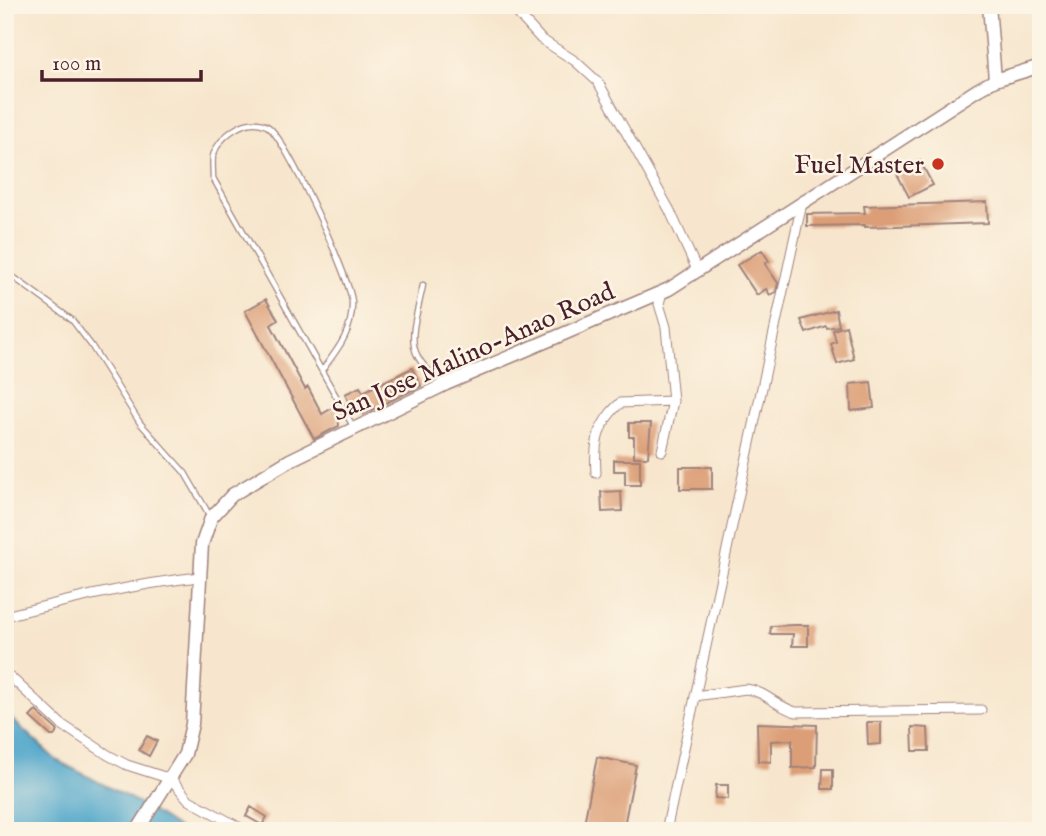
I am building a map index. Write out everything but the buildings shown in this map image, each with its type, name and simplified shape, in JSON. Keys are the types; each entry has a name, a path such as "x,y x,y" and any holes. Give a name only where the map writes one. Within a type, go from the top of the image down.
{"main road":[{"path":"989,5 995,80"},
{"name":"San Jose Malino-Anao Road","path":"136,831 185,754 192,724 202,544 212,518 232,495 446,384 662,292 698,272 943,110 995,80 1041,66"}],"street":[{"path":"510,5 541,39 575,61 598,82 668,209 698,272"},
{"path":"666,831 802,203"},
{"path":"662,292 659,304 666,327 673,401 662,451"},
{"path":"596,473 596,439 620,402 673,401"},
{"path":"5,617 82,597 199,577"},
{"path":"5,672 61,724 107,755 167,784 189,800 246,831"},
{"path":"695,696 754,690 796,712 982,710"}],"lane":[{"path":"323,369 349,328 352,300 346,280 300,177 278,137 269,126 254,122 237,127 220,142 212,158 213,178 355,429"},
{"path":"5,271 72,320 140,423 185,473 212,518"},
{"path":"423,285 413,346 417,359 427,372 446,384"}],"water":[{"path":"5,713 56,760 141,804 182,831 40,831 5,805"}],"waterway":[{"path":"5,824 16,811"}],"place":[{"name":"Fuel Master","path":"938,164"}]}
